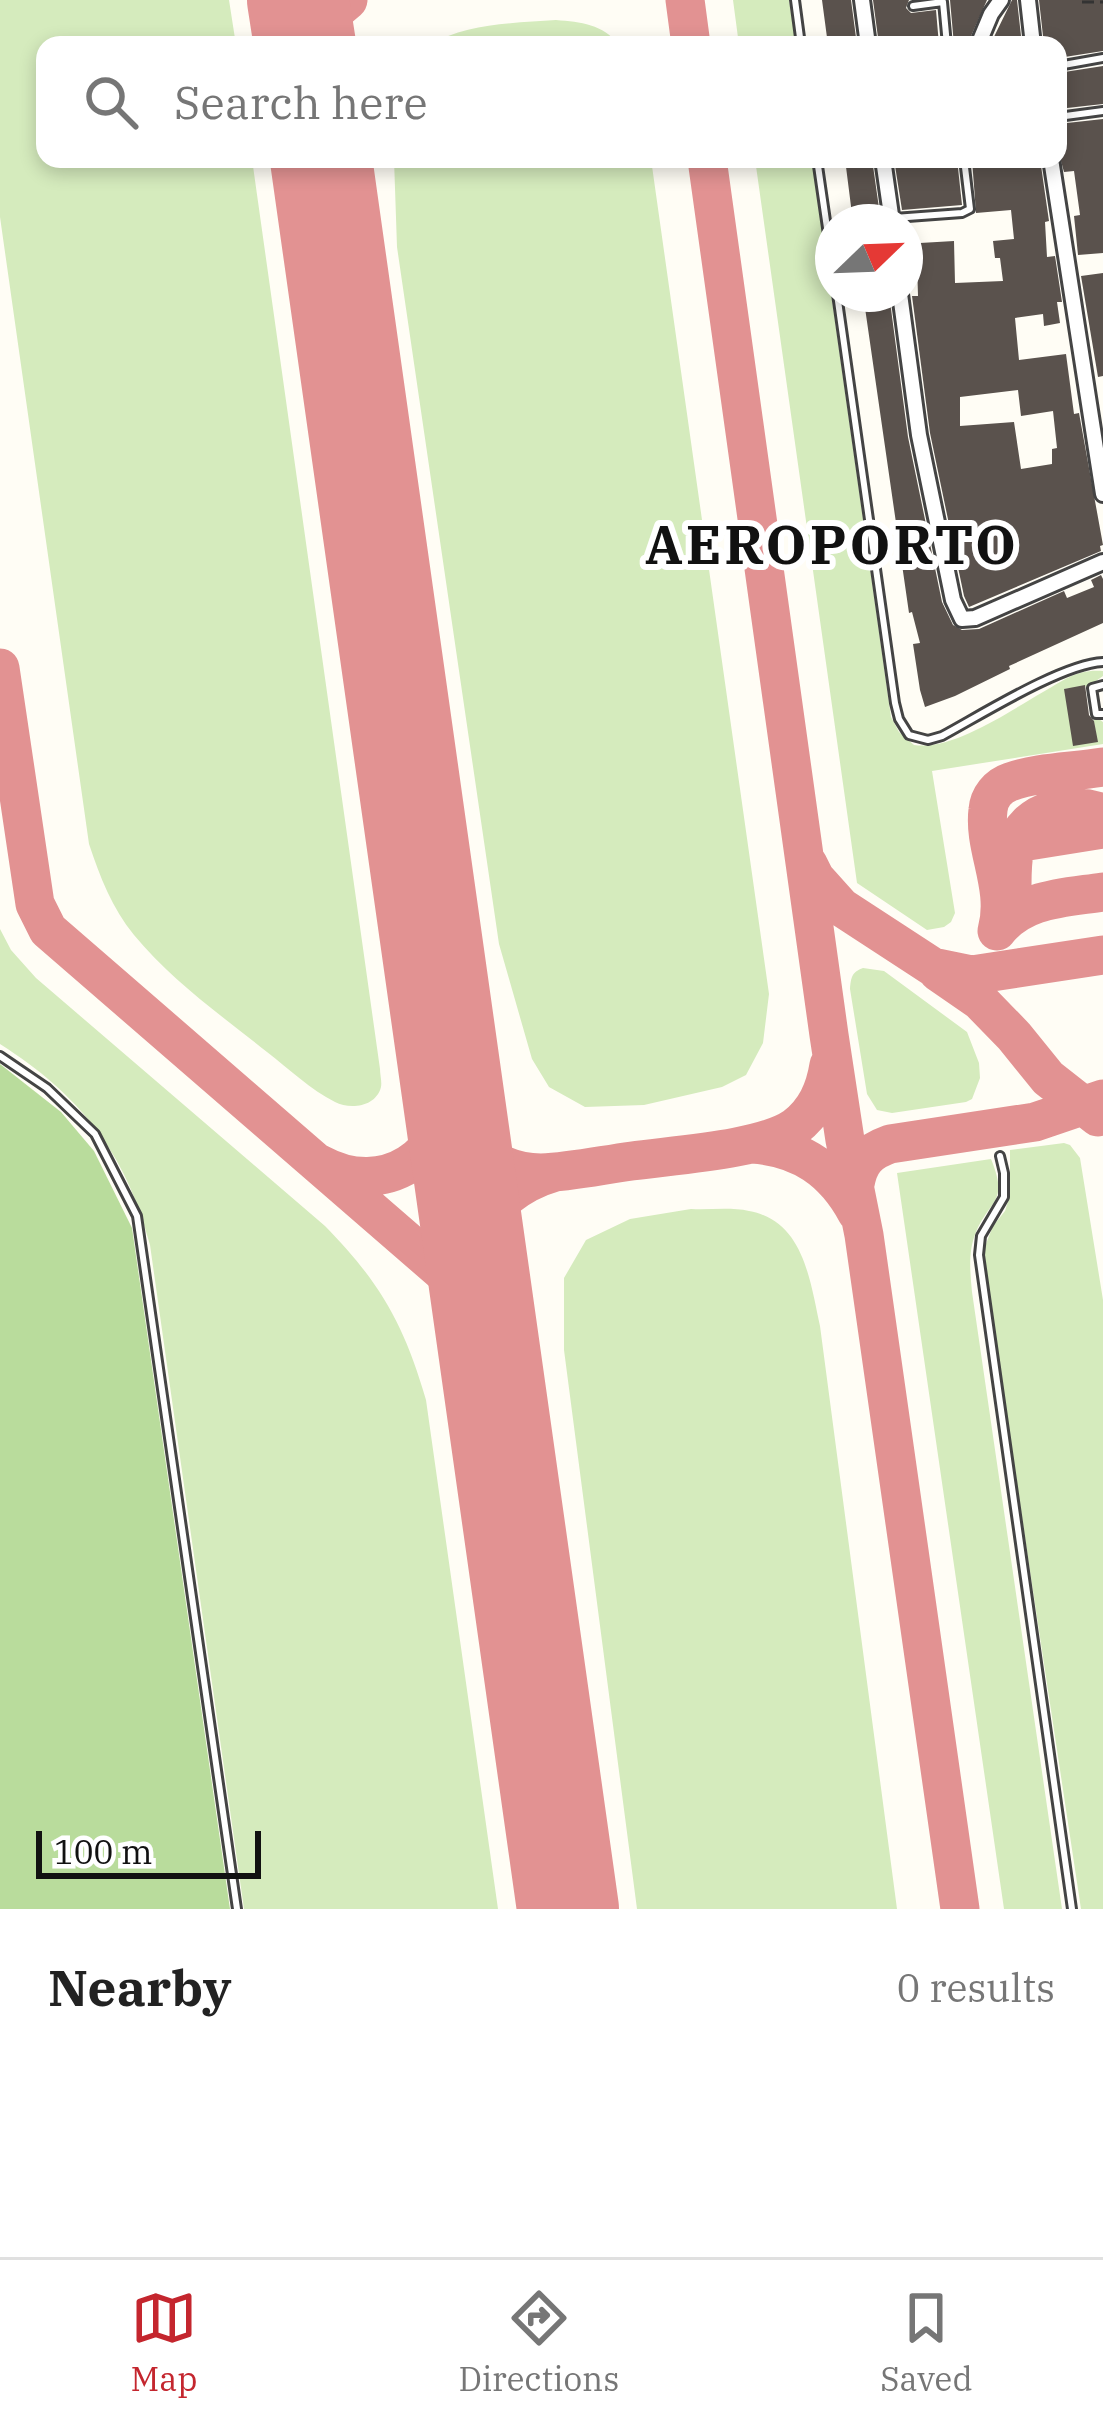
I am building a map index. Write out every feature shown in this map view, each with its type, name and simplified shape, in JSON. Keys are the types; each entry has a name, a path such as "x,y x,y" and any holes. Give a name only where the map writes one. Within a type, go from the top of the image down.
{"street":[{"path":"862,0 867,36"},
{"path":"982,36 1001,0"},
{"path":"1028,0 1032,36"},
{"path":"884,168 890,204"},
{"path":"1052,168 1103,494"},
{"path":"902,312 919,435 953,599 962,619 975,618 1103,562"}],"lane":[{"path":"795,0 800,36"},
{"path":"913,6 943,2 946,36"},
{"path":"1067,64 1103,58"},
{"path":"1067,116 1103,112"},
{"path":"818,168 824,204"},
{"path":"923,217 970,209 965,168"},
{"path":"840,312 895,703 909,735 928,740 942,736 1060,674 1103,662"},
{"path":"1103,685 1092,688 1096,714 1103,714"},
{"path":"0,1056 46,1088 95,1134 137,1216 237,1909"},
{"path":"1000,1156 1004,1197 981,1236 979,1256 1072,1909"}],"path":[{"path":"1082,2 1103,2"}],"green space":[{"path":"0,0 229,0 235,36 36,36 36,168 253,168 380,1069 378,1094 362,1105 341,1104 317,1091 164,968 119,914 102,880 89,844 0,217"},
{"path":"733,0 789,0 795,36 738,36"},
{"path":"508,23 583,23 610,36 450,36"},
{"path":"394,168 652,168 769,994 763,1043 746,1075 722,1087 644,1105 585,1107 549,1087 532,1059 499,944 397,247"},
{"path":"756,168 813,168 818,204 815,312 834,312 891,717 899,732 914,745 946,742 1071,676 1103,671 1089,686 1064,689 1097,742 1093,715 1103,722 1103,744 932,771 955,913 944,927 927,930 857,883"},
{"path":"0,929 36,978 325,1226 361,1266 399,1326 426,1400 498,1909 244,1909 150,1245 128,1182 96,1129 54,1084 0,1044"},
{"path":"856,971 884,971 967,1032 979,1063 980,1078 972,1099 892,1113 877,1110 867,1094 850,989"},
{"path":"0,1064 61,1112 94,1151 132,1228 230,1909 0,1909"},
{"path":"1064,1143 1080,1158 1103,1300 1103,1909 1081,1909 984,1249 1010,1195 1010,1150"},
{"path":"991,1159 998,1193 973,1239 972,1292 1062,1909 1004,1909 897,1173"},
{"path":"691,1209 742,1210 767,1217 793,1240 808,1272 820,1326 897,1909 637,1909 564,1350 564,1278 586,1240 630,1219"}],"building":[{"path":"822,0 851,0 856,36 827,36"},
{"path":"873,0 909,0 906,8 911,13 936,10 938,36 878,36"},
{"path":"950,0 987,0 971,36 953,36"},
{"path":"1012,0 1017,0 1021,36 994,36"},
{"path":"1039,0 1103,0 1103,51 1067,57 1067,36 1043,36"},
{"path":"1103,66 1103,104 1067,108 1067,72"},
{"path":"1103,119 1103,253 1078,255 1074,216 1080,215 1074,171 1063,168 1067,168 1067,123"},
{"path":"846,168 873,168 878,204 851,204"},
{"path":"895,168 958,168 962,205 923,208 923,204 901,204"},
{"path":"973,168 1041,168 1049,221 1045,222 1047,257 1055,256 1060,323 1044,326 1043,314 1015,318 1019,360 1066,354 1103,545 1101,551 969,607 930,433 914,312 923,312 923,243 954,241 955,283 1003,281 993,241 1014,239 1011,210 976,213","holes":["1018,390 1021,416 1053,411 1057,448 1052,449 1052,464 1021,469 1014,422 960,426 960,397"]},
{"path":"1103,273 1103,376 1098,377 1081,276"},
{"path":"866,312 891,312 908,437 942,602 953,625 979,629 1064,591 1067,598 1094,587 1091,580 1101,575 1103,579 1103,623 925,707 913,644 920,643 909,613"},
{"path":"1085,685 1098,742 1073,746 1064,689"}],"taxiway":[{"path":"321,36 335,11 348,0"},
{"path":"685,0 690,36"},
{"path":"708,168 829,1035 864,1235 960,1909"},
{"path":"0,668 35,904 48,930 460,1287 487,1333"},
{"path":"997,931 1000,899 987,825 992,796 1021,779 1103,767"},
{"path":"1012,886 1015,847 1028,824 1063,808 1103,813"},
{"path":"1009,849 1022,842 1103,829"},
{"path":"808,864 841,907 933,967 972,975 1103,955"},
{"path":"997,931 1032,906 1103,892"},
{"path":"938,972 980,1001 1048,1078 1098,1117"},
{"path":"450,1075 461,1116 481,1150 509,1168 541,1173 717,1150 780,1135 814,1107 829,1065"},
{"path":"320,1164 344,1174 367,1176 409,1164 438,1132 450,1085"},
{"path":"855,1184 866,1158 890,1144 1035,1122 1103,1099"},
{"path":"752,1144 785,1150 814,1164 838,1184 857,1213"},
{"path":"486,1319 478,1260 484,1228 507,1196 555,1172"}],"runway":[{"path":"298,0 304,36"},
{"path":"322,168 568,1909"}],"district":[{"name":"AEROPORTO","path":"832,545"}]}
